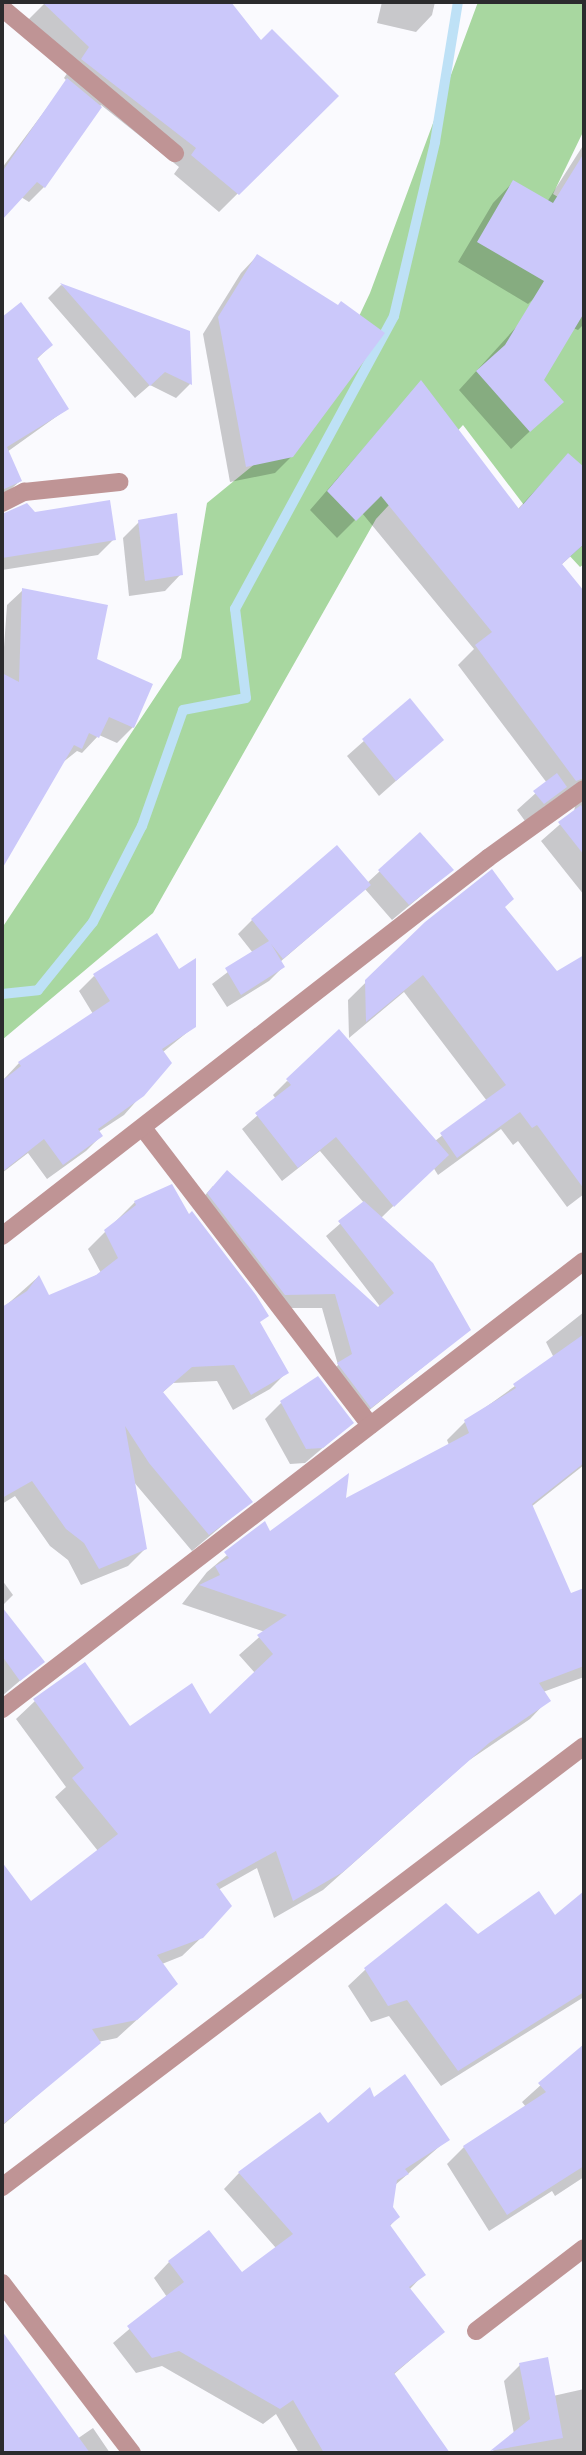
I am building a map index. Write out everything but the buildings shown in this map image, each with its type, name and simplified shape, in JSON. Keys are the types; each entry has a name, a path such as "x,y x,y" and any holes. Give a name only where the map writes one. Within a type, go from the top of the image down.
{"street":[{"path":"2,8 175,153"},
{"path":"2,503 24,492 119,482"},
{"path":"2,1236 488,858 584,789"},
{"path":"143,1128 370,1425"},
{"path":"2,1709 584,1261"},
{"path":"2,2188 584,1746"},
{"path":"477,2331 584,2248"},
{"path":"2,2283 132,2453"}],"green space":[{"path":"478,2 584,2 584,130 553,194 584,213 584,564 580,567 530,513 463,425 376,519 153,913 2,1040 2,928 181,658 207,503 311,418 370,293"}],"waterway":[{"path":"2,994 38,990 93,922 142,826 183,710 246,698 235,609 394,316 435,142 458,2"}]}
